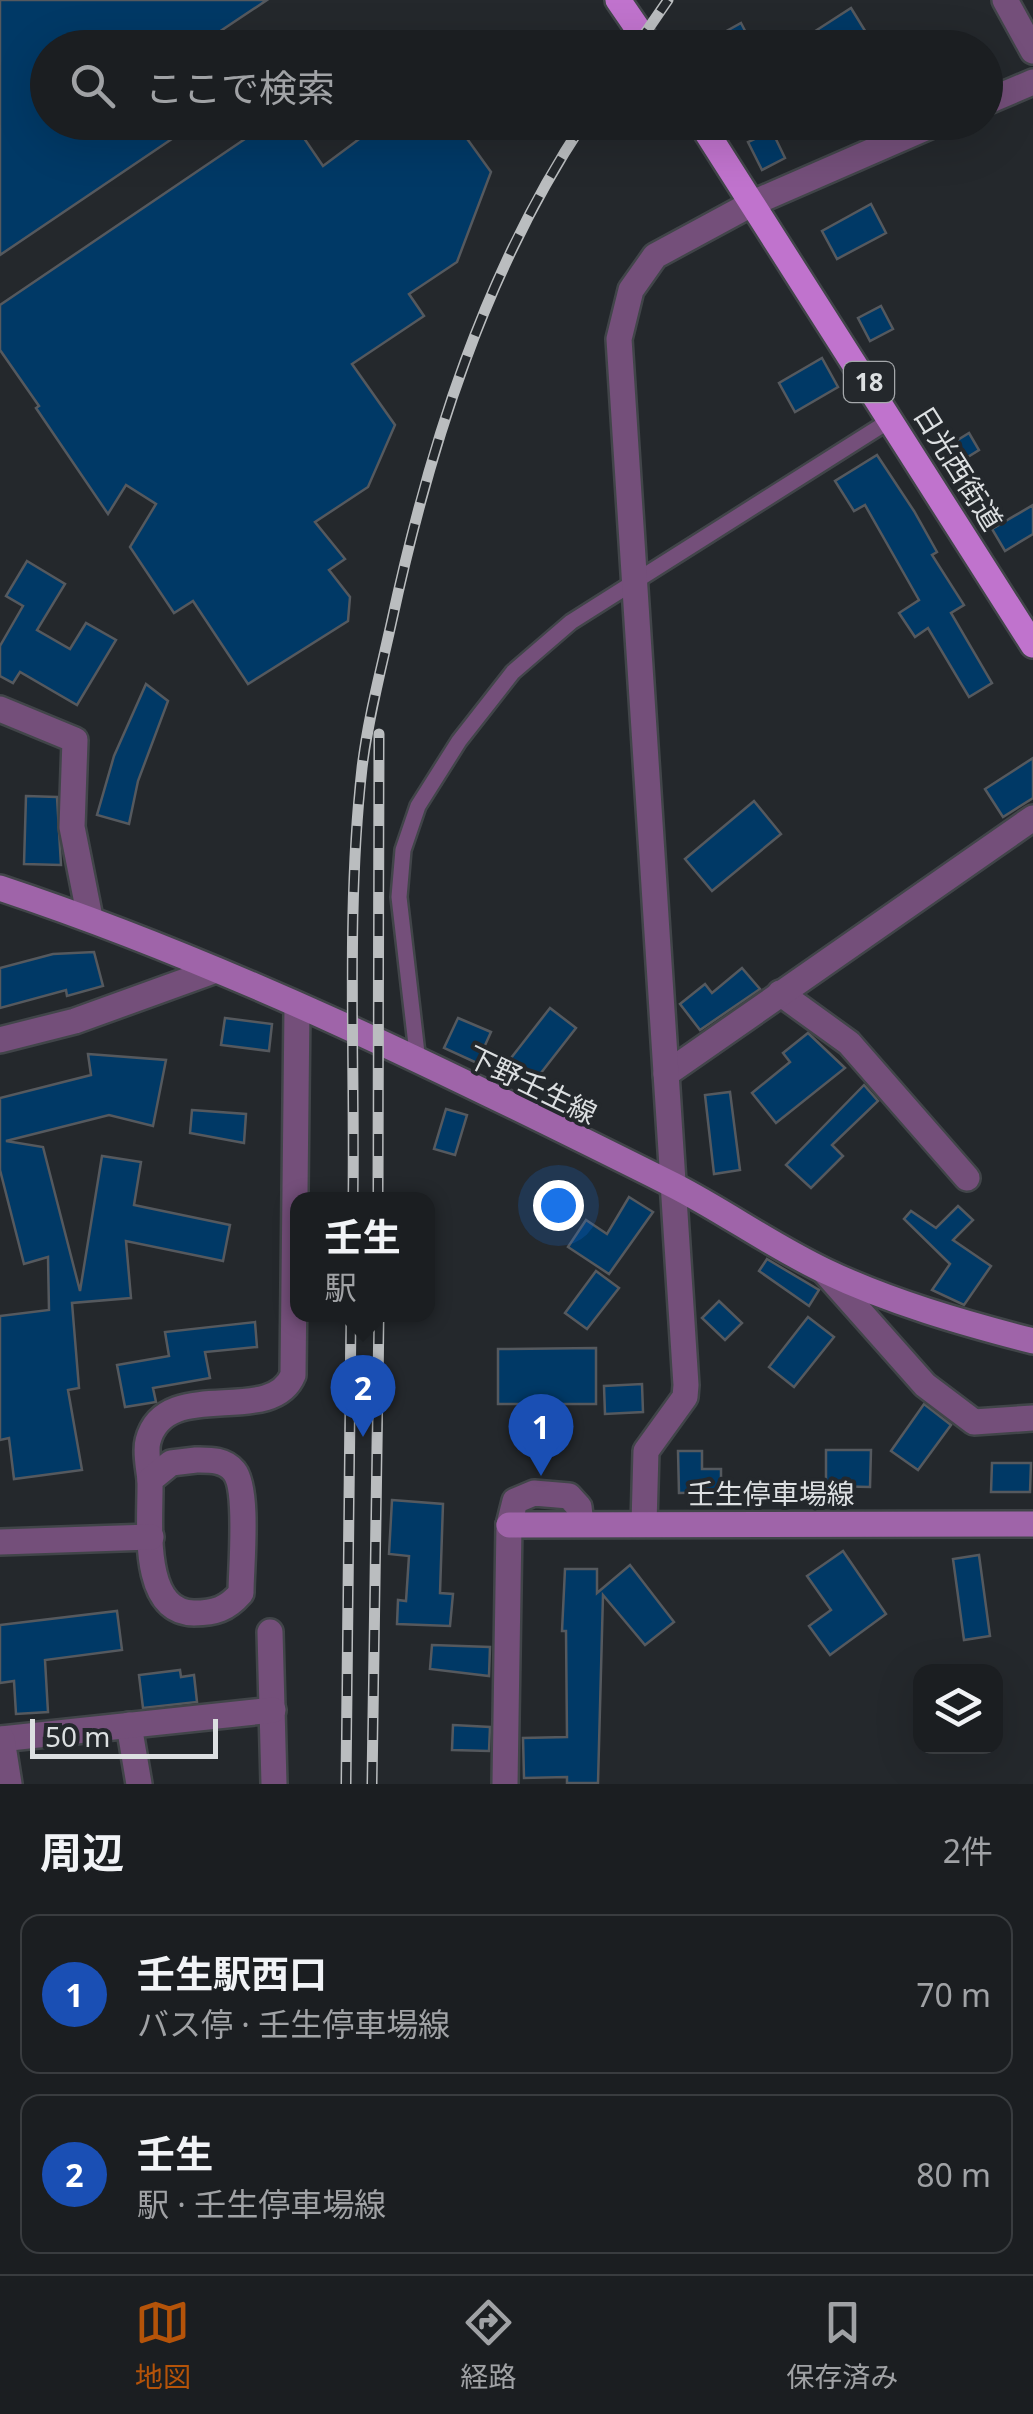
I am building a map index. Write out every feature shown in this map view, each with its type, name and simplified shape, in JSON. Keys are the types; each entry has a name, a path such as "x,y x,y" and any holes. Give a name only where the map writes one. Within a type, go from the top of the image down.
{"main road":[{"path":"618,0 639,30"},
{"name":"日光西街道","path":"712,140 1033,644"},
{"name":"下野壬生線","path":"0,888 90,918 216,970 418,1063 672,1185 824,1271 974,1326 1033,1341"},
{"name":"壬生停車場線","path":"509,1525 1033,1524"}],"street":[{"path":"1005,0 1033,51"},
{"path":"1003,95 1033,82"},
{"path":"644,1524 646,1451 684,1398 686,1385 619,339 631,290 656,256 752,203 897,140"},
{"path":"0,709 75,740 72,828 90,918"},
{"path":"666,1074 1033,818"},
{"path":"0,1040 75,1021 216,970"},
{"path":"780,993 849,1044 967,1178"},
{"path":"295,1192 297,1007"},
{"path":"824,1271 926,1385 974,1422 1033,1418"},
{"path":"150,1480 171,1463 196,1460 218,1460 234,1472 241,1490 241,1593 230,1606 211,1613 181,1612 164,1602 156,1586 147,1442 157,1425 187,1406 273,1396 288,1388 293,1374 294,1322"},
{"path":"505,1784 509,1525"},
{"path":"0,1542 151,1536"},
{"path":"270,1632 274,1784"},
{"path":"9,1784 1,1739 274,1710"},
{"path":"129,1725 139,1784"}],"lane":[{"path":"418,1063 399,897 403,850 418,806 459,742 513,672 571,622 892,419"}],"building":[{"path":"0,0 267,0 222,30 30,30 30,140 170,140 0,255"},
{"path":"851,8 865,30 817,30"},
{"path":"243,140 305,140 323,166 358,140 468,140 491,172 457,262 409,294 424,316 352,364 395,425 368,487 315,522 345,559 329,570 350,597 348,621 248,684 193,601 174,613 130,547 156,504 126,485 108,514 36,408 39,406 0,350 0,305"},
{"path":"776,140 785,158 762,170 748,142"},
{"path":"871,204 886,233 837,259 822,231"},
{"path":"881,306 893,329 870,341 858,318"},
{"path":"822,358 838,387 795,412 779,383"},
{"path":"969,433 979,450 950,468 940,451"},
{"path":"877,455 914,511 937,552 932,555 964,605 951,613 992,683 969,697 928,628 915,637 899,613 919,600 865,505 854,511 835,481"},
{"path":"1033,505 1033,534 1005,551 992,529"},
{"path":"27,561 65,584 37,630 70,649 86,623 116,640 77,705 20,672 13,683 0,676 0,646 23,606 6,596"},
{"path":"146,684 168,701 138,781 129,824 97,815 114,756"},
{"path":"1033,758 1033,798 1003,817 985,789"},
{"path":"26,796 57,797 61,865 24,864"},
{"path":"754,801 781,834 712,891 685,859"},
{"path":"94,952 103,986 67,996 66,990 0,1008 0,968 53,954"},
{"path":"742,968 760,989 700,1030 680,1004 705,984 712,993"},
{"path":"550,1008 576,1028 537,1078 511,1058"},
{"path":"225,1018 272,1024 269,1051 221,1045"},
{"path":"458,1018 491,1032 477,1063 444,1048"},
{"path":"808,1033 845,1068 776,1123 752,1093 790,1062 783,1053"},
{"path":"88,1054 166,1060 153,1126 109,1115 6,1141 43,1147 80,1291 102,1156 141,1162 134,1205 230,1225 223,1261 126,1241 131,1298 72,1303 79,1388 68,1390 82,1470 14,1479 9,1438 0,1440 0,1316 49,1310 48,1257 24,1264 0,1170 0,1098 91,1075"},
{"path":"864,1085 878,1101 832,1145 843,1156 811,1188 786,1165"},
{"path":"730,1092 740,1170 714,1174 705,1095"},
{"path":"446,1109 467,1115 455,1155 434,1149"},
{"path":"192,1110 246,1114 244,1143 190,1133"},
{"path":"629,1197 653,1212 609,1274 568,1247 586,1220 607,1234"},
{"path":"958,1206 973,1220 953,1240 991,1266 964,1305 932,1290 950,1264 904,1219 911,1211 936,1228"},
{"path":"767,1259 819,1290 809,1306 759,1271"},
{"path":"596,1271 619,1288 587,1329 565,1313"},
{"path":"719,1301 742,1323 725,1340 702,1318"},
{"path":"808,1317 834,1337 794,1387 769,1367"},
{"path":"255,1322 257,1347 205,1352 210,1378 153,1388 156,1402 125,1407 117,1365 169,1356 165,1332"},
{"path":"596,1348 596,1404 498,1404 498,1349"},
{"path":"642,1384 643,1412 605,1414 604,1386"},
{"path":"924,1404 951,1425 918,1470 891,1451"},
{"path":"826,1450 871,1450 870,1487 826,1486"},
{"path":"678,1451 702,1451 702,1469 721,1469 721,1492 679,1493"},
{"path":"992,1463 1031,1463 1030,1492 991,1492"},
{"path":"392,1500 443,1504 440,1593 453,1594 450,1626 397,1624 398,1600 406,1601 409,1556 389,1554"},
{"path":"843,1551 886,1614 830,1655 809,1626 831,1610 807,1576"},
{"path":"979,1555 990,1636 964,1640 953,1559"},
{"path":"630,1565 674,1622 645,1645 603,1595 598,1783 567,1783 567,1777 524,1778 523,1738 567,1737 566,1631 562,1631 565,1569 597,1569 597,1593"},
{"path":"117,1611 122,1650 45,1660 48,1712 16,1714 14,1681 0,1683 0,1625"},
{"path":"432,1645 490,1647 489,1676 430,1669"},
{"path":"180,1670 181,1677 194,1675 197,1702 143,1708 139,1675"},
{"path":"453,1725 490,1727 489,1751 452,1750"}],"railway":[{"path":"647,30 668,0"},
{"path":"353,1192 354,876 362,768 375,694 424,490 465,362 517,239 573,140"},
{"path":"378,1192 379,734"},
{"path":"346,1784 351,1322"},
{"path":"372,1784 379,1322"}],"place":[{"name":"壬生","path":"363,1437"},
{"name":"壬生駅西口","path":"541,1476"}]}
